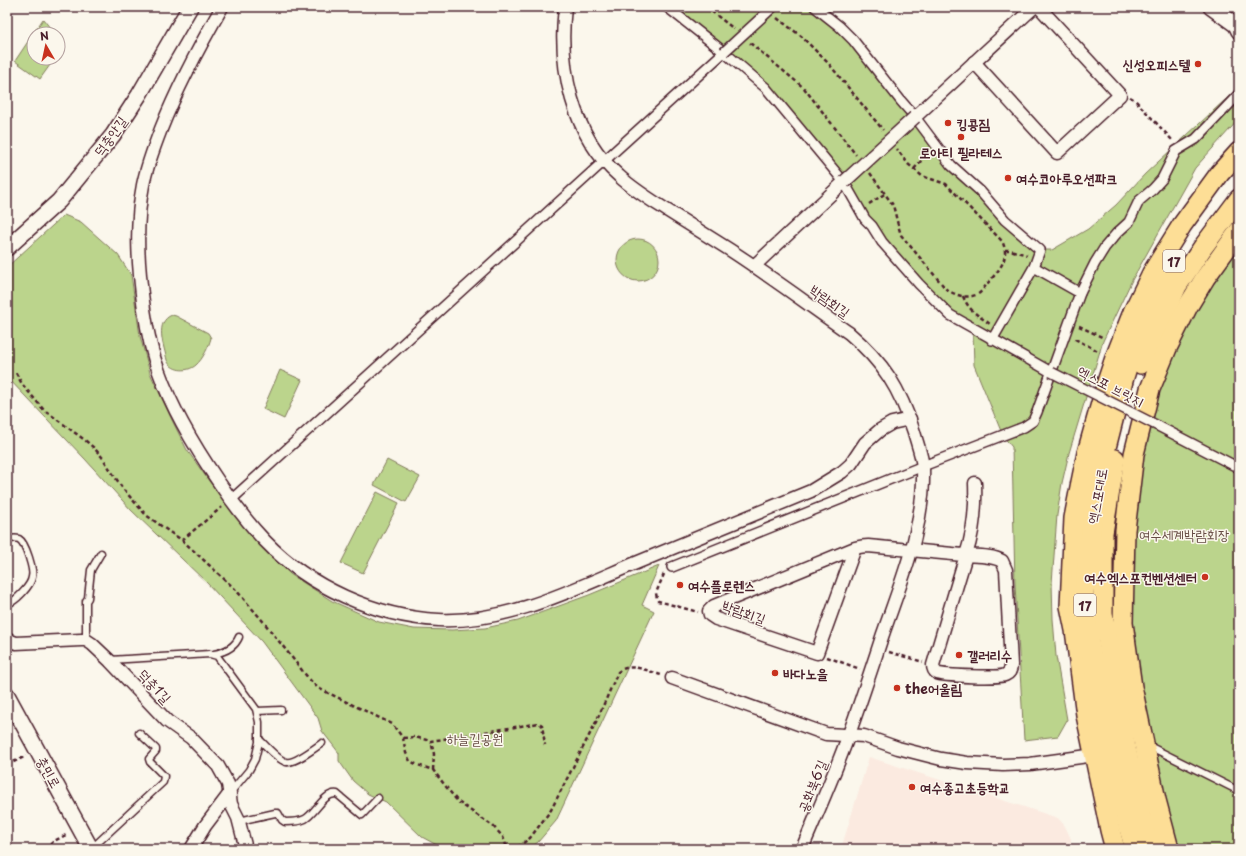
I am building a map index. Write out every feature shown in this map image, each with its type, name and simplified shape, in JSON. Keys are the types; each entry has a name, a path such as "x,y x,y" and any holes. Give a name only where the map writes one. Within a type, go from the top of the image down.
{"main road":[{"path":"1115,849 1086,715 1075,630 1070,606 1074,518 1087,453 1107,382 1133,312 1152,273 1182,225 1220,174 1239,152"},
{"name":"엑스포대로","path":"1135,849 1098,689 1089,641 1084,593 1096,487 1132,372 1163,281 1188,237 1219,195 1239,172"},
{"name":"엑스포대로","path":"1153,849 1143,818 1126,750 1103,613 1103,533 1115,454 1132,372 1177,286 1203,247 1239,199"},
{"path":"1169,849 1156,800 1132,687 1123,622 1125,530 1134,454 1150,389 1167,348 1188,306 1239,231"},
{"path":"1080,487 1089,473 1102,425 1132,372"},
{"path":"1125,530 1119,514 1120,463 1135,407 1132,372"}],"street":[{"name":"덕충안길","path":"7,248 59,201 113,135 139,95 190,7"},
{"path":"222,7 185,74 153,149 143,187 138,229 138,253 141,288 148,333 158,370 186,433 231,500 256,531 276,552 306,575 342,596 379,610 415,618 441,620 468,619 492,616 518,610 599,579 811,491 832,479 851,464 865,444 880,430 892,423 910,419"},
{"name":"박람회길","path":"565,7 564,51 568,85 582,129 604,161 619,176 641,194 754,266 849,333 872,354 885,370 898,390 910,419 923,466 921,511 912,550 848,735"},
{"name":"엑스포 브릿지","path":"667,7 724,52 766,88 844,182 865,219 872,226 882,242 937,303 950,315 1051,372 1239,468"},
{"path":"231,500 773,7"},
{"path":"815,7 839,26 853,40 901,101 915,116 951,165 980,191 1005,220 1040,250 1035,263 992,340"},
{"path":"754,266 1034,7"},
{"path":"974,62 1057,153 1120,95 1039,7"},
{"path":"1211,7 1238,27"},
{"path":"672,567 1030,424 1037,412 1080,293 1105,247 1129,222 1139,201 1162,179 1176,151 1196,139 1239,94"},
{"path":"1035,263 1080,293"},
{"path":"933,665 973,528 976,502 975,482"},
{"name":"박람회길","path":"817,653 713,618 710,612 711,608 863,546 966,555 995,558 1000,560 1003,562 1006,573 1010,669 1007,674 997,677 939,674 936,672 933,665"},
{"path":"817,653 855,548"},
{"path":"7,638 16,643 86,640"},
{"name":"덕충1길","path":"86,640 110,660 165,720 192,738 223,774 227,781 232,804 239,821 246,849"},
{"path":"672,678 826,734 837,736 864,736 941,759 967,763 1003,765 1030,764 1094,755"},
{"name":"충민로","path":"7,695 91,849"},
{"name":"공화북6길","path":"802,849 848,735"},
{"path":"190,849 230,793"}],"lane":[{"path":"7,539 16,539 22,542 29,558 32,577 30,582 18,597 14,601 7,604"},
{"path":"86,640 86,602 88,598 91,570 101,553"},
{"path":"110,660 214,654 226,651 237,642 239,637"},
{"path":"214,654 221,661 257,711 259,722 259,739 255,759 230,793"},
{"path":"257,711 281,710"},
{"name":"충민로","path":"91,849 163,782 164,776 150,762 150,759 156,749 139,734"},
{"path":"259,739 279,758 288,763 322,743"},
{"path":"1144,744 1239,791"},
{"path":"239,821 275,813 278,813 285,822 305,819 328,797 334,794 337,794 362,815 378,798"}],"path":[{"path":"1120,95 1128,96 1135,100 1180,148"},
{"path":"914,169 936,144"},
{"path":"860,210 886,194"},
{"path":"1005,250 1018,252 1035,263"},
{"path":"963,296 966,304 974,313 998,329"},
{"path":"1070,321 1104,338"},
{"path":"1065,334 1100,352"},
{"path":"16,373 22,384 43,409 94,448 102,457 123,489 146,515 171,534 182,540 235,589 318,688 392,724 403,738 406,753 410,760 418,765 433,770 458,802 493,826 503,838 506,845 518,847 530,838 551,810 596,722 618,672 625,668 634,668 672,678"},
{"path":"182,540 231,500"},
{"path":"672,567 665,572 656,592 656,599 695,612 710,612"},
{"path":"878,649 933,665"},
{"path":"817,653 870,673"},
{"path":"403,738 415,738 430,741 541,724 543,727 545,745"},
{"path":"430,741 433,746 434,754 433,770"},
{"path":"7,765 20,759"},
{"path":"45,849 54,841"}],"shaded area":[{"name":"여수종고초등학교","path":"869,757 1058,818 1065,826 1071,839 1071,849 841,849"}],"green space":[{"path":"667,7 815,7 839,26 951,165 1040,250 1052,250 1088,229 1116,205 1145,174 1239,87 1239,119 1195,168 1132,280 1103,341 1069,453 1057,515 1052,583 1056,656 1067,720 1058,736 1024,740 1015,585 1012,447 1003,436 974,365 973,333 964,323 919,284 766,88"},
{"path":"43,19 49,26 38,26"},
{"path":"26,44 26,66 49,66 40,79 15,61"},
{"name":"하늘길공원","path":"64,215 81,222 118,255 131,275 140,336 150,373 187,450 209,481 260,544 290,574 332,601 379,622 414,629 452,630 485,628 518,621 589,595 659,566 642,605 654,611 556,821 538,842 529,849 444,849 422,837 386,802 368,794 353,781 339,761 339,753 322,731 318,718 262,642 207,583 131,510 7,377 7,267"},
{"name":"여수세계박람회장","path":"1239,236 1239,849 1177,849 1168,820 1135,659 1130,624 1129,515 1159,372"},
{"path":"634,239 642,239 653,245 659,256 659,264 653,275 642,281 634,281 623,275 617,264 617,256 623,245"},
{"path":"172,315 208,333 211,338 201,359 192,368 184,370 176,369 169,364 167,360 162,329 166,318"},
{"path":"280,370 302,380 284,419 263,409"},
{"path":"387,460 420,477 406,502 374,485"},
{"path":"377,492 399,503 363,573 341,563"}],"place":[{"name":"신성오피스텔","path":"1198,64"},
{"name":"킹콩짐","path":"948,123"},
{"name":"로아티 필라테스","path":"961,137"},
{"name":"여수코아루오션파크","path":"1008,178"},
{"name":"여수엑스포컨벤션센터","path":"1205,577"},
{"name":"여수플로렌스","path":"680,585"},
{"name":"갤러리수","path":"959,655"},
{"name":"바다노을","path":"775,673"},
{"name":"the어울림","path":"897,688"},
{"name":"여수종고초등학교","path":"912,787"}]}
